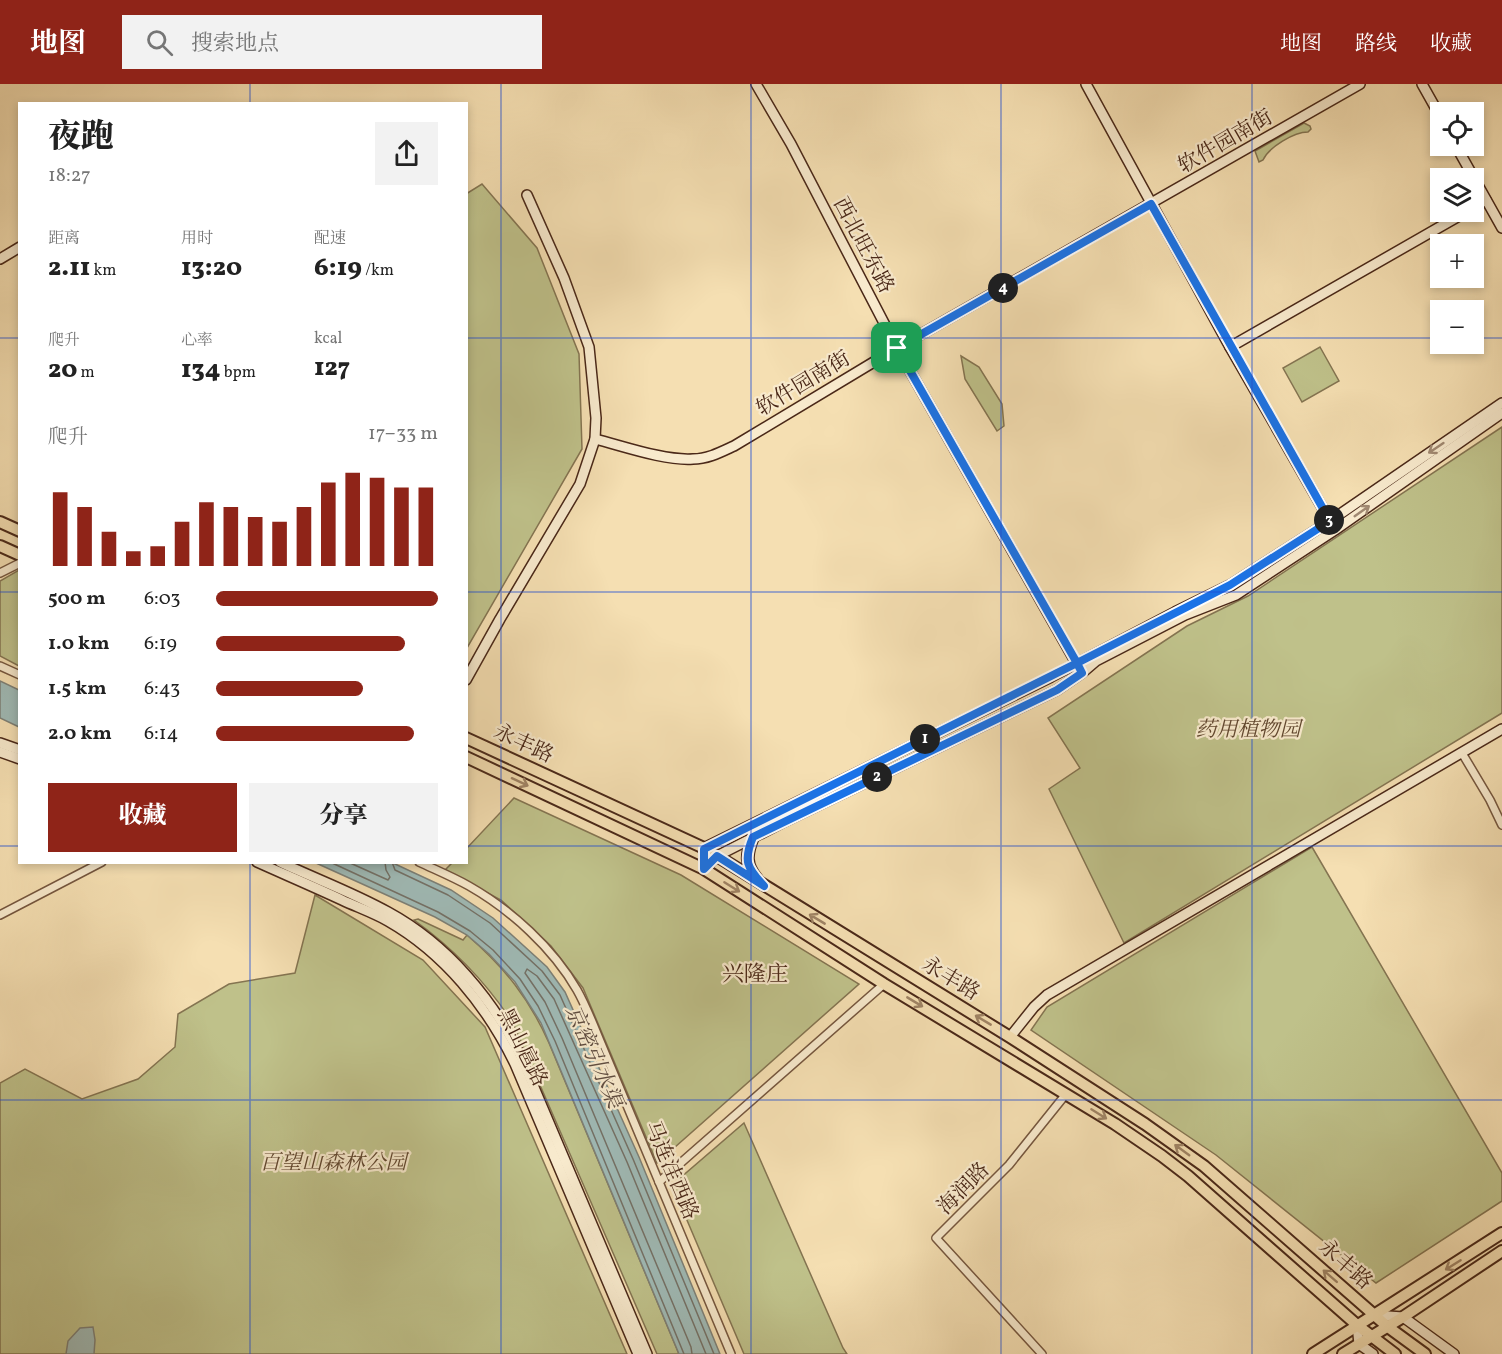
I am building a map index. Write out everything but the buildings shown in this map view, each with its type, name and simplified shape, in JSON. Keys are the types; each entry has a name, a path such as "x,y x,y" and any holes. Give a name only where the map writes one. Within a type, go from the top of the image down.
{"main road":[{"path":"0,522 18,530"},
{"path":"0,546 18,554"},
{"name":"永丰路","path":"468,739 717,856 1010,1037 1145,1124 1204,1166 1388,1327 1425,1354"},
{"name":"永丰路","path":"468,758 704,869 884,984 1115,1124 1171,1163 1357,1325 1395,1354"},
{"path":"753,837 747,851 747,863 764,886"},
{"path":"1314,1354 1502,1233"},
{"path":"1343,1354 1388,1327 1502,1251"}],"street":[{"name":"西北旺东路","path":"756,84 791,144 897,348 1082,673"},
{"path":"1086,84 1230,347 1330,521"},
{"name":"软件园南街","path":"595,439 674,457 693,459 715,455 734,446 897,348 1360,84"},
{"path":"1422,84 1432,102"},
{"path":"1462,156 1502,228"},
{"path":"468,676 579,484 595,439 596,418 589,347 564,278 527,195"},
{"path":"1230,347 1449,222"},
{"path":"0,259 18,249"},
{"path":"704,869 704,849 1230,585 1330,521 1502,403"},
{"path":"704,869 717,856 753,837 1057,690 1096,661 1185,615 1236,595 1335,530 1502,413"},
{"path":"0,573 18,564"},
{"path":"0,666 18,674"},
{"path":"1010,1037 1034,1007 1047,995 1502,729"},
{"path":"0,743 18,749"},
{"path":"0,752 18,758"},
{"path":"1462,753 1491,800 1502,825"},
{"path":"0,915 98,864"},
{"name":"黑山扈路","path":"261,864 400,928 441,961 464,984 503,1040 515,1064 638,1354"},
{"name":"黑山扈路","path":"284,864 376,906 403,922 447,956 487,1000 522,1059 647,1354"},
{"name":"马连洼西路","path":"423,864 467,885 495,903 521,924 563,969 577,991 597,1032 731,1354"},
{"path":"659,1182 884,984"},
{"name":"海润路","path":"1042,1354 936,1238 1009,1165 1066,1094"},
{"path":"1374,1315 1403,1317 1454,1354"},
{"path":"1357,1325 1359,1344 1373,1354"}],"green space":[{"path":"1304,123 1310,126 1311,129 1308,132 1282,141 1259,162 1255,151"},
{"path":"482,184 537,248 579,354 582,449 468,646 468,193"},
{"path":"1320,347 1339,381 1302,402 1283,368"},
{"path":"961,356 979,367 1002,404 1004,426 997,431 965,379"},
{"name":"药用植物园","path":"1502,427 1502,713 1124,943 1049,789 1080,768 1048,718 1187,626 1248,596"},
{"path":"18,571 18,665 0,656 0,581"},
{"path":"514,798 681,875 859,984 657,1163 583,988 551,946 501,900 445,870 451,864 468,864 468,847"},
{"path":"1312,847 1502,1173 1502,1201 1376,1283 1216,1155 1031,1030 1047,1007"},
{"name":"百望山森林公园","path":"315,895 423,960 485,1027 627,1354 0,1354 0,1083 25,1069 82,1099 138,1079 175,1047 178,1014 229,984 295,973"},
{"path":"418,919 463,940 467,935 515,984 533,1012 549,1043 679,1354 657,1354 513,1023 480,980 442,942 414,920"},
{"path":"744,1123 847,1354 744,1354 672,1185"}],"water":[{"path":"0,681 18,690 18,727 0,718"},
{"path":"318,864 395,864 451,890 493,918 547,967 565,992 639,1157 720,1354 679,1354 541,1023 515,982 489,954 467,935 435,917"},
{"path":"93,1327 94,1354 66,1354 68,1341 80,1328"}],"district":[{"name":"兴隆庄","path":"755,973"}],"route":[{"path":"897,348 1077,663 704,849 704,869 717,856 764,886 747,863 747,851 753,837 1057,690 1082,673 1077,663 1230,585 1330,521 1151,204 897,348"}],"water label":[{"name":"京密引水渠","path":"595,1056"}]}
